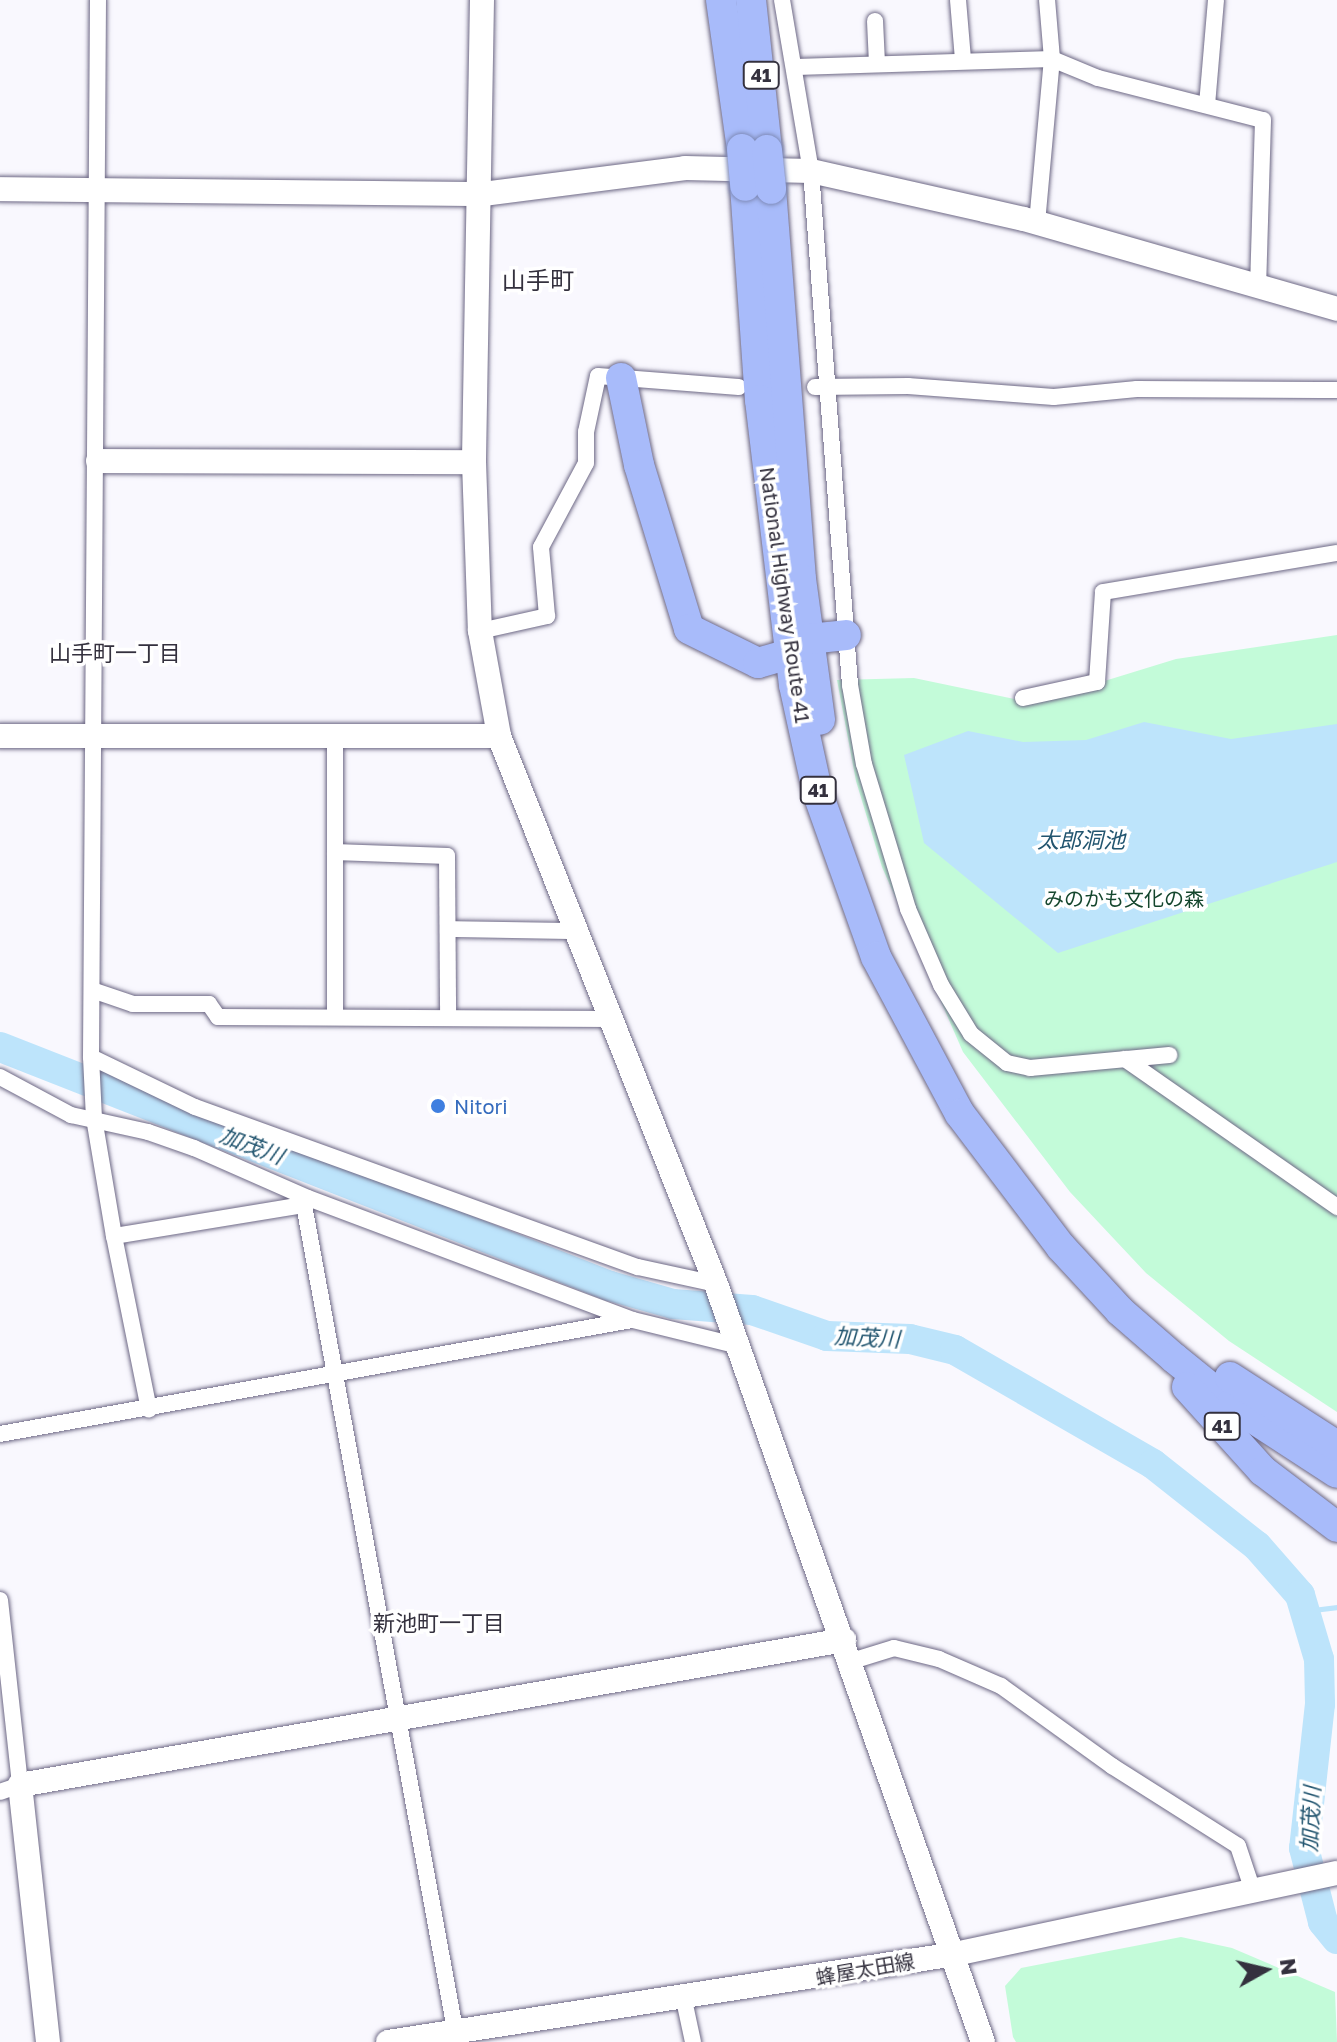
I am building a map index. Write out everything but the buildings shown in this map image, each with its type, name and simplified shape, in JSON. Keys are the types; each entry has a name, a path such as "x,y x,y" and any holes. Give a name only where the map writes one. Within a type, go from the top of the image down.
{"highway":[{"name":"National Highway Route 41","path":"721,0 754,150"},
{"name":"National Highway Route 41","path":"753,0 754,150 799,646 818,794 852,899 899,1003 960,1114 1061,1247 1120,1311 1231,1404 1337,1473"},
{"path":"621,378 639,465 689,629 758,663 799,646 846,635"},
{"name":"National Highway Route 41","path":"799,646 840,808 896,966 931,1040 973,1109 1023,1181 1101,1274 1208,1374 1337,1464"},
{"name":"41","path":"1101,1274 1240,1385 1337,1446"},
{"name":"41","path":"1120,1311 1246,1455 1337,1527"}],"street":[{"path":"98,0 93,189 98,461 91,1057 94,1118 149,1409"},
{"path":"482,0 483,194 474,462 480,631 499,736 739,1346 955,1954 983,2042"},
{"path":"782,0 796,67 811,171 822,387 846,635 864,764 885,839 941,985 971,1034 1007,1063 1030,1068 1169,1055"},
{"path":"958,0 963,59"},
{"path":"1037,223 1052,59 1047,0"},
{"path":"1207,105 1216,0"},
{"path":"875,21 877,63"},
{"path":"796,67 963,59 1052,59 1098,78 1263,120 1258,287"},
{"path":"0,189 483,194 685,168 811,171 1037,223 1337,309"},
{"path":"480,631 547,616 541,547 586,463 586,432 598,376 739,387"},
{"path":"822,387 1054,397 1137,389 1337,390"},
{"path":"98,461 474,462"},
{"path":"1023,698 1097,682 1103,592 1337,553"},
{"path":"0,736 499,736"},
{"path":"335,737 335,1017"},
{"path":"335,852 447,856 448,1018"},
{"path":"448,929 576,931"},
{"path":"92,990 133,1004 209,1004 218,1017 611,1019"},
{"path":"91,1057 210,1113 638,1267 716,1284"},
{"path":"1125,1059 1337,1207"},
{"path":"0,1077 71,1115 94,1118 194,1148 306,1202 633,1320 739,1346"},
{"path":"114,1236 306,1202"},
{"path":"306,1202 396,1717 457,2038"},
{"path":"0,1434 633,1320"},
{"path":"0,1600 10,1788 48,2042"},
{"path":"10,1788 396,1717 848,1651 894,1648 939,1659 1001,1686 1112,1766 1238,1846 1253,1891"},
{"name":"蜂屋太田線","path":"388,2042 457,2038 955,1954 1337,1873"},
{"path":"684,2000 693,2042"}],"green space":[{"name":"みのかも文化の森","path":"1337,635 1337,1412 1229,1341 1146,1273 1070,1192 963,1052 882,867 856,781 837,680 914,678 1033,703 1176,659"},
{"path":"1181,1937 1232,1948 1335,1992 1337,2042 1016,2042 1005,1986 1021,1968"}],"water":[{"name":"太郎洞池","path":"1144,722 1231,739 1337,724 1337,862 1058,953 924,843 904,755 968,731 1023,742 1086,740"}],"waterway":[{"name":"加茂川","path":"0,1047 610,1286 673,1304 752,1310 827,1336 910,1339 955,1350 1153,1464 1257,1546 1300,1595 1319,1659 1320,1704 1304,1848 1323,1922 1337,1939"},
{"path":"1305,1611 1337,1607"}],"place":[{"name":"Nitori","path":"438,1106"}],"district":[{"name":"山手町","path":"538,280"},
{"name":"山手町一丁目","path":"115,653"},
{"name":"新池町一丁目","path":"439,1623"}]}
